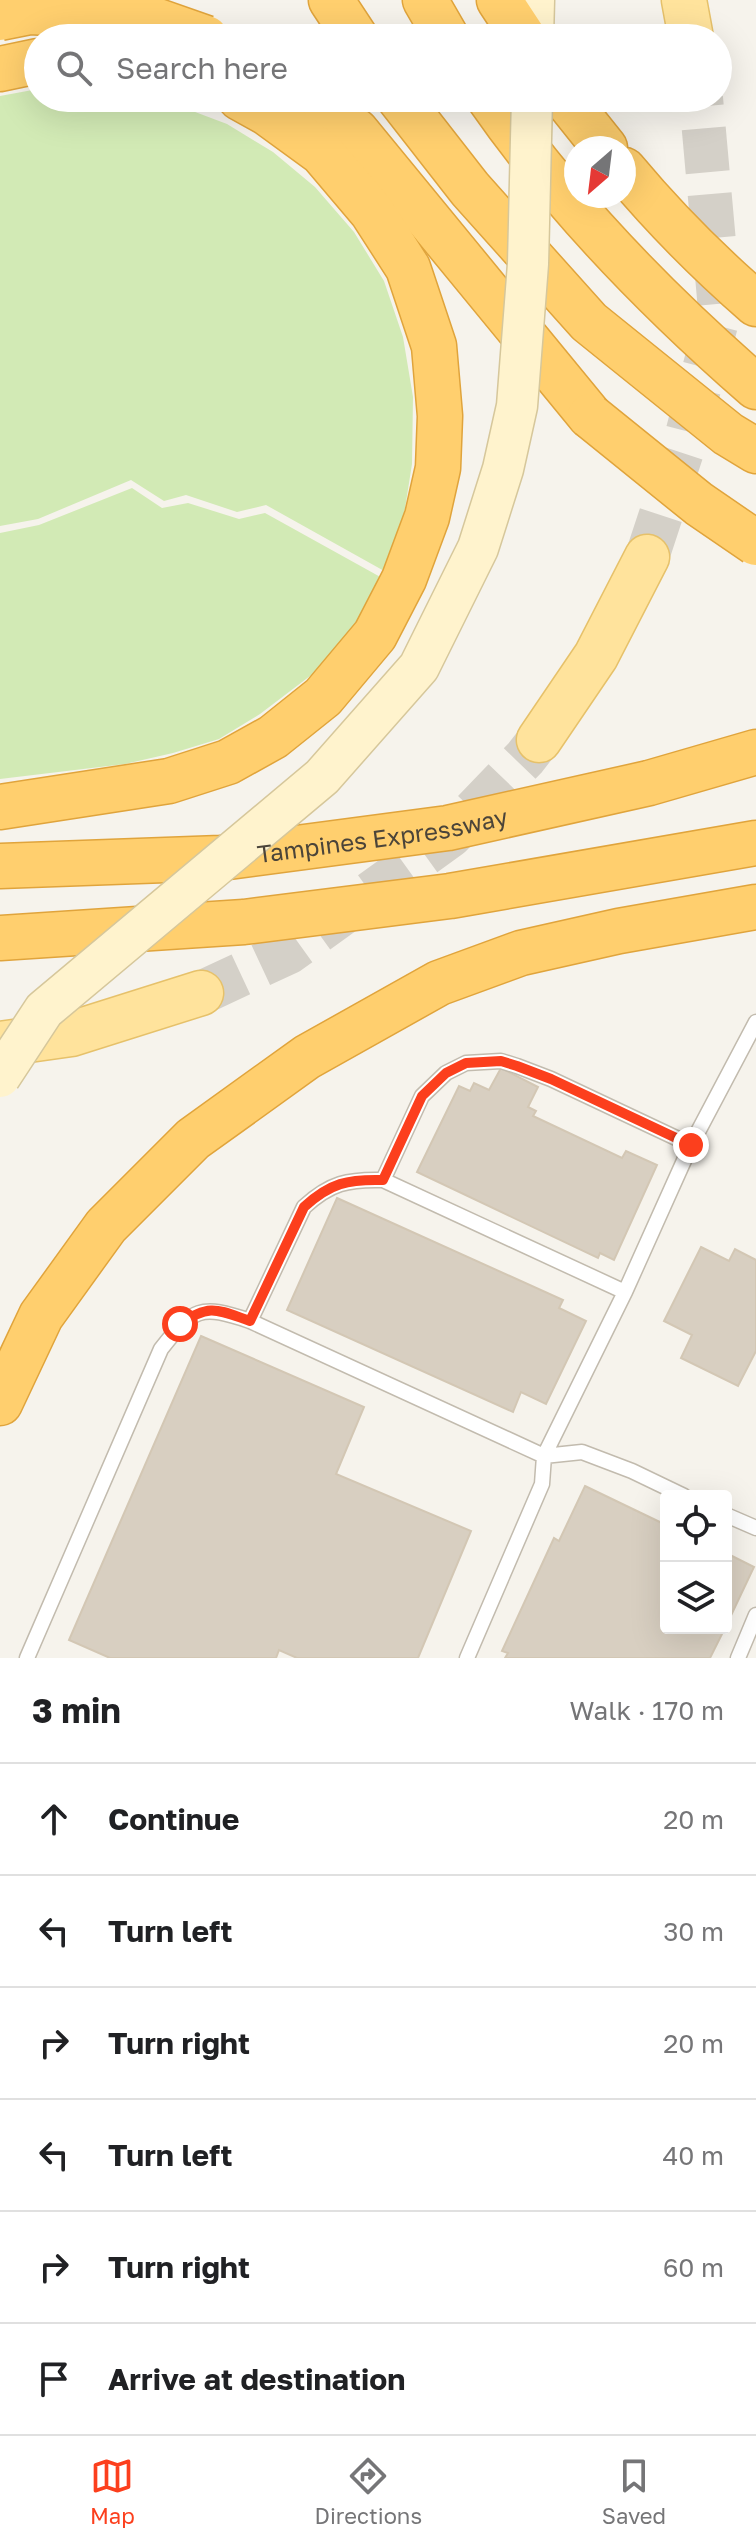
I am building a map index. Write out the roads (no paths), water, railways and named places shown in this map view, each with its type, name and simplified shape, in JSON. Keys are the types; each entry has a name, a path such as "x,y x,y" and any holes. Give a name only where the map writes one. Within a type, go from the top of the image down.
{"highway":[{"path":"0,33 11,0"},
{"path":"331,0 347,24"},
{"path":"425,0 439,24"},
{"path":"499,0 515,24"},
{"path":"0,18 30,12 149,18 166,24"},
{"path":"0,69 24,64"},
{"path":"0,807 169,781 228,762 273,737 323,697 375,635 404,579 427,517 438,468 440,416 434,346 408,268 372,212 322,153 265,112"},
{"path":"331,112 356,131 590,416 699,504 756,543"},
{"path":"410,112 470,189 589,322 728,434 756,451"},
{"path":"499,112 526,152 608,247 698,336 756,387"},
{"path":"576,112 595,136"},
{"path":"636,184 727,279 756,304"},
{"name":"Tampines Expressway","path":"0,866 221,858 448,828 649,783 756,752"},
{"path":"0,938 244,922 450,896 756,843"},
{"path":"0,1403 41,1316 106,1226 193,1139 307,1057 439,983 521,953 619,931 756,907"}],"main road":[{"path":"533,24 534,0"},
{"path":"684,0 688,24"},
{"path":"0,1077 44,1010 322,777 419,667 478,548 503,469 517,406 528,264 532,112"},
{"path":"539,740 596,656 647,557"},
{"path":"0,1044 71,1034 201,993"}],"lane":[{"path":"467,1658 542,1484 544,1456 625,1292 691,1145 756,1022"},
{"path":"383,1180 422,1096 446,1073 466,1063 501,1061 517,1066 691,1145"},
{"path":"250,1321 304,1207 319,1193 344,1181 383,1180 625,1292"},
{"path":"27,1658 161,1349 180,1324 198,1312 217,1310 250,1321 544,1456 582,1452 672,1490"},
{"path":"732,1518 756,1528"},
{"path":"738,1658 756,1615"}],"tunnel":[{"path":"647,557 685,442 720,309 702,112"},
{"path":"201,993 289,952 450,836 539,740"}]}
